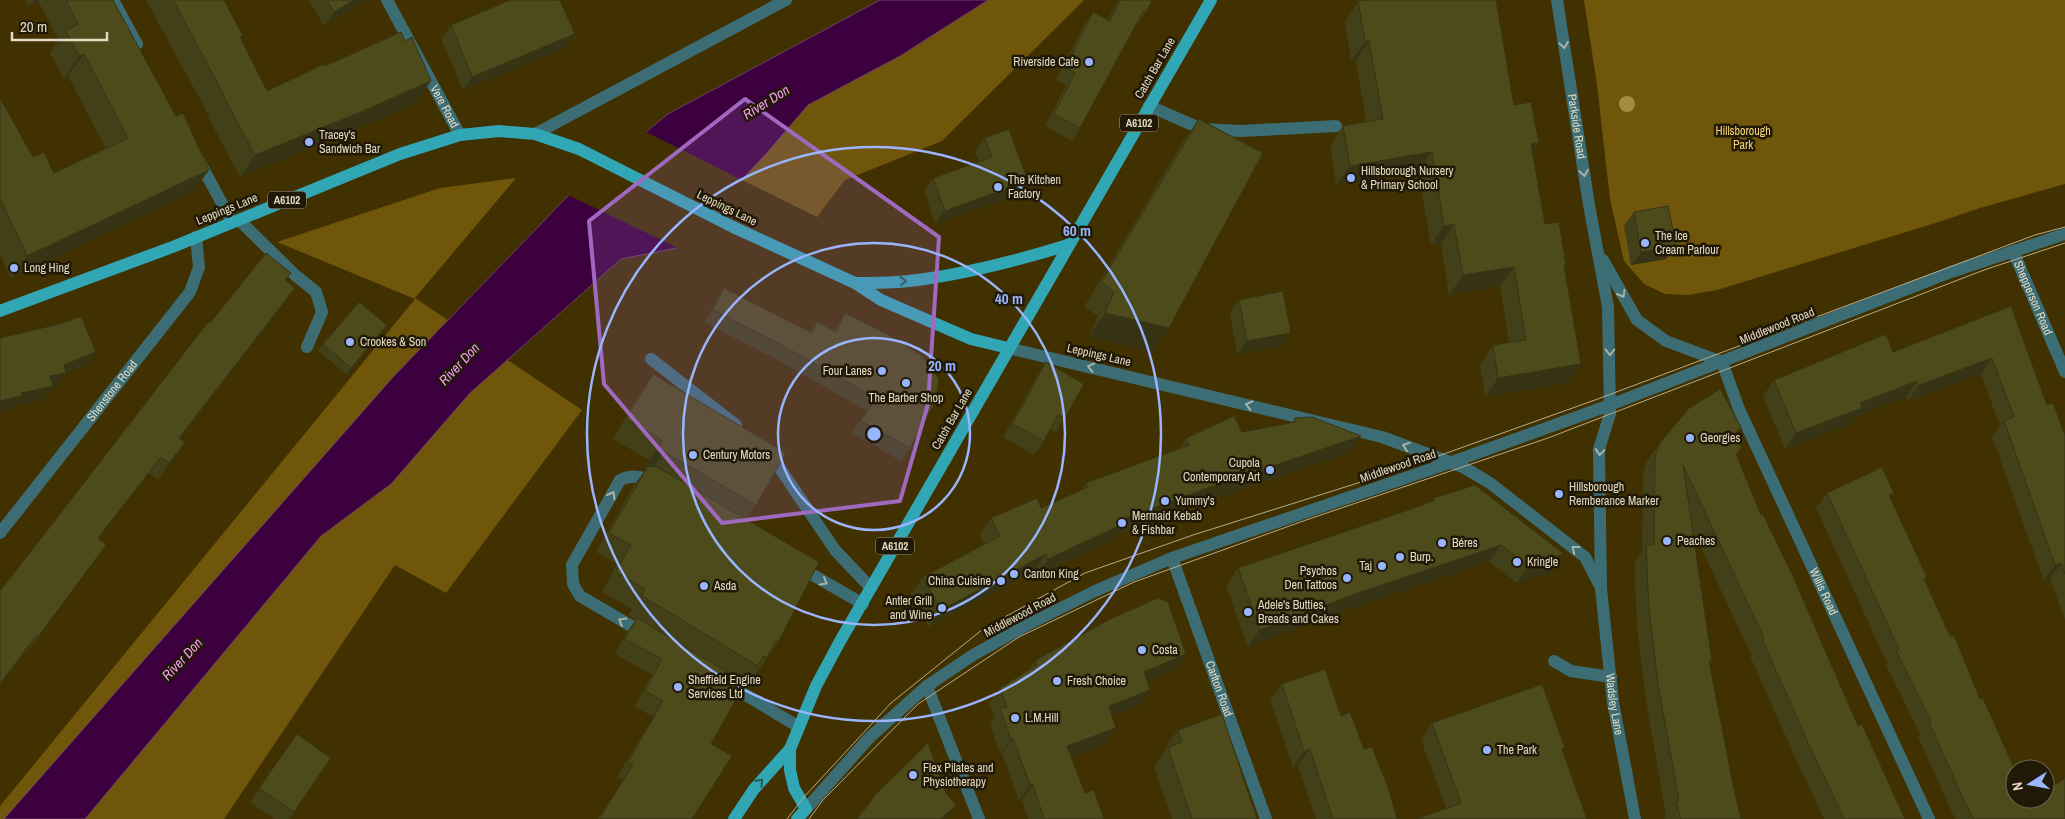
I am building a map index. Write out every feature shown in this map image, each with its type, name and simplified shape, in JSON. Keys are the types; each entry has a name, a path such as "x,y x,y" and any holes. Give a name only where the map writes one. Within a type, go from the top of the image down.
{"main road":[{"name":"Catch Bar Lane","path":"802,814 790,770 790,749 816,686 1008,348 1210,0"},
{"name":"Leppings Lane","path":"1,309 196,237 400,154 460,135 499,131 535,134 579,149 733,227 855,284 881,300 921,319 971,339 1008,348"},
{"name":"A6102","path":"855,284 909,281 955,273 1029,257 1068,245"},
{"path":"734,819 754,789 790,749"}],"street":[{"path":"113,0 141,51"},
{"name":"Vere Road","path":"387,0 460,135"},
{"path":"535,134 786,0"},
{"name":"Parkside Road","path":"1557,0 1608,306 1610,405"},
{"path":"1149,106 1202,129 1241,131 1336,126"},
{"path":"191,145 236,221 316,292 322,312 308,347"},
{"name":"Middlewood Road","path":"802,814 870,737 927,686 1027,625 1095,591 1172,558 1452,462 1610,405 1951,272 2065,234"},
{"name":"Shenstone Road","path":"0,533 190,292 199,266 196,237"},
{"name":"Parkside Road","path":"1598,251 1637,320 1666,341 1722,362"},
{"name":"Shepperson Road","path":"2013,251 2065,372"},
{"name":"Leppings Lane","path":"1008,348 1382,438 1452,462"},
{"path":"652,358 747,435"},
{"name":"Willis Road","path":"1722,362 1740,409 1929,819"},
{"name":"Wadsley Lane","path":"1610,405 1610,414 1599,449 1601,589 1614,702 1635,819"},
{"path":"762,446 769,452 835,550 871,588"},
{"name":"Wadsley Lane","path":"1452,462 1490,483 1517,502 1585,557 1601,589"},
{"path":"656,641 580,596 574,584 572,565 620,480 628,476 646,478 663,488"},
{"name":"Carlton Road","path":"1172,558 1266,819"},
{"path":"788,560 863,604"},
{"path":"1554,661 1571,671 1611,678"},
{"path":"715,676 799,727"},
{"path":"927,686 979,819"}],"highlighted area":[{"path":"745,99 939,237 928,404 900,501 722,523 604,384 589,221"}],"green space":[{"path":"988,0 1084,0 942,141 845,180 817,217 742,180 808,105 900,56"},
{"name":"Hillsborough Park","path":"1584,0 2065,0 2065,184 1980,208 1717,290 1688,295 1665,294 1644,284 1624,261 1610,199 1597,85"},
{"path":"516,178 415,298 582,410 446,593 395,565 224,819 0,819 0,806 415,299 277,242 440,188"}],"water":[{"name":"River Don","path":"880,0 988,0 900,56 808,105 766,154 677,248 621,259 470,393 391,484 321,536 85,819 4,819 394,376 567,197 668,114"}],"pier":[{"path":"644,131 744,181 680,249 566,194"}],"building":[{"path":"66,0 113,0 176,116 183,113 209,170 27,256 0,198 0,98 33,157 44,152 54,173 128,138 84,54 79,56 66,31 78,24"},
{"path":"173,0 224,0 243,36 240,37 267,91 324,64 325,66 401,32 405,41 412,37 431,81 255,155"},
{"path":"327,0 355,0 334,12"},
{"path":"510,0 560,0 575,34 472,77 451,25"},
{"path":"1120,0 1152,0 1146,12 1144,10 1080,128 1054,114 1075,73 1065,68 1093,12 1110,21"},
{"path":"1496,0 1514,105 1531,102 1539,143 1531,144 1545,224 1559,222 1566,265 1564,265 1581,364 1498,378 1493,345 1526,340 1514,267 1463,275 1454,224 1444,226 1432,152 1350,166 1343,126 1383,119 1369,41 1365,42 1358,1"},
{"path":"1199,119 1263,153 1169,328 1105,313 1114,292 1101,282"},
{"path":"1009,129 1028,181 945,211 933,178 992,157 985,138"},
{"path":"1668,206 1676,246 1641,252 1634,212"},
{"path":"266,253 291,273 285,280 295,288 179,438 185,443 169,463 161,457 98,538 106,545 38,637 36,636 0,684 0,591 208,322 210,323"},
{"path":"724,288 812,333 817,322 836,332 845,313 889,335 922,356 939,379 936,401 910,448 861,421 876,398 785,347 713,310"},
{"path":"1283,291 1291,333 1247,341 1239,300"},
{"name":"Crookes & Son","path":"359,302 387,325 351,368 323,344"},
{"path":"2011,306 2047,405 2053,403 2065,435 2065,574 2061,563 2055,565 2004,421 2014,417 1992,358 1919,385 1917,381 1860,403 1862,408 1796,433 1774,380 1886,334 1893,352"},
{"path":"81,316 96,352 64,365 66,373 50,376 53,386 21,393 22,396 0,401 0,338 63,323"},
{"path":"1046,362 1084,384 1065,418 1058,415 1044,441 1012,424"},
{"path":"653,374 786,453 756,505 664,452 657,450 662,440 626,419"},
{"path":"1720,389 1741,427 1732,439 1742,447 1736,454 1761,515 1763,514 1792,574 1858,726 1862,724 1905,819 1844,819 1762,639 1764,638 1683,465 1712,661 1709,661 1741,819 1681,819 1676,802 1679,801 1658,684 1649,608 1646,545 1654,545 1655,457 1659,444 1688,409"},
{"path":"1234,416 1242,432 1295,422 1295,418 1312,417 1361,436 1205,489 1121,520 1123,524 1048,559 1046,554 941,610 923,577 1000,536 991,518 1037,498 1041,508 1088,487 1086,483 1189,445 1186,438"},
{"name":"Asda","path":"648,466 657,467 819,562 779,641 777,640 767,657 764,656 758,666 642,596 645,589 616,572 631,545 609,533"},
{"path":"1882,467 1894,493 1889,495 1927,577 1924,579 1950,636 1954,635 1980,699 1983,698 2010,759 2005,759 2005,809 2055,809 2055,785 2065,778 2065,819 1974,819 1929,722 1931,721 1896,650 1899,649 1827,493"},
{"path":"1475,485 1564,554 1529,566 1501,545 1358,593 1260,630 1238,568 1417,507 1435,500 1434,498"},
{"path":"1158,598 1168,602 1186,654 1144,672 1150,690 1109,706 1116,728 1067,746 1085,793 1094,790 1104,819 1044,819 1033,784 1030,785 1000,709 1007,707 1000,688 1037,665 1036,660 1110,619"},
{"path":"637,618 745,683 711,744 732,756 692,819 602,819 600,817 633,765 628,762 663,701 645,691 662,659 625,639"},
{"path":"1325,669 1341,716 1350,712 1364,749 1372,747 1388,787 1397,819 1333,819 1310,749 1304,751 1282,684"},
{"path":"1542,684 1565,748 1562,749 1587,819 1417,819 1461,803 1432,723"},
{"path":"1222,714 1257,819 1192,819 1168,748 1182,742 1178,730"},
{"path":"297,734 331,758 294,812 259,788"},
{"path":"928,743 946,793 956,805 941,819 857,819 875,795"}],"tram line":[{"path":"787,819 804,797 891,703 983,629 1085,573 1193,535 1399,470 1595,400 2035,235 2065,227"},
{"path":"809,819 823,800 918,704 1019,637 1134,582 1306,520 1548,438 1984,270 2065,243"}],"place":[{"name":"Riverside Cafe","path":"1089,62"},
{"name":"Tracey's Sandwich Bar","path":"309,142"},
{"name":"Hillsborough Nursery & Primary School","path":"1351,178"},
{"name":"The Kitchen Factory","path":"998,187"},
{"name":"The Ice Cream Parlour","path":"1645,243"},
{"name":"Long Hing","path":"14,268"},
{"name":"Crookes & Son","path":"350,342"},
{"name":"Four Lanes","path":"882,371"},
{"name":"The Barber Shop","path":"906,383"},
{"name":"Georgies","path":"1690,438"},
{"name":"Century Motors","path":"693,455"},
{"name":"Cupola Contemporary Art","path":"1270,470"},
{"name":"Hillsborough Remberance Marker","path":"1559,494"},
{"name":"Yummy's","path":"1165,501"},
{"name":"Mermaid Kebab & Fishbar","path":"1122,523"},
{"name":"Peaches","path":"1667,541"},
{"name":"Béres","path":"1442,543"},
{"name":"Burp.","path":"1400,557"},
{"name":"Kringle","path":"1517,562"},
{"name":"Taj","path":"1382,566"},
{"name":"Canton King","path":"1014,574"},
{"name":"Psychos Den Tattoos","path":"1347,578"},
{"name":"China Cuisine","path":"1001,581"},
{"name":"Asda","path":"704,586"},
{"name":"Antler Grill and Wine","path":"942,608"},
{"name":"Adele's Butties, Breads and Cakes","path":"1248,612"},
{"name":"Costa","path":"1142,650"},
{"name":"Fresh Choice","path":"1057,681"},
{"name":"Sheffield Engine Services Ltd","path":"678,687"},
{"name":"L.M.Hill","path":"1015,718"},
{"name":"The Park","path":"1487,750"},
{"name":"Flex Pilates and Physiotherapy","path":"913,775"}]}
